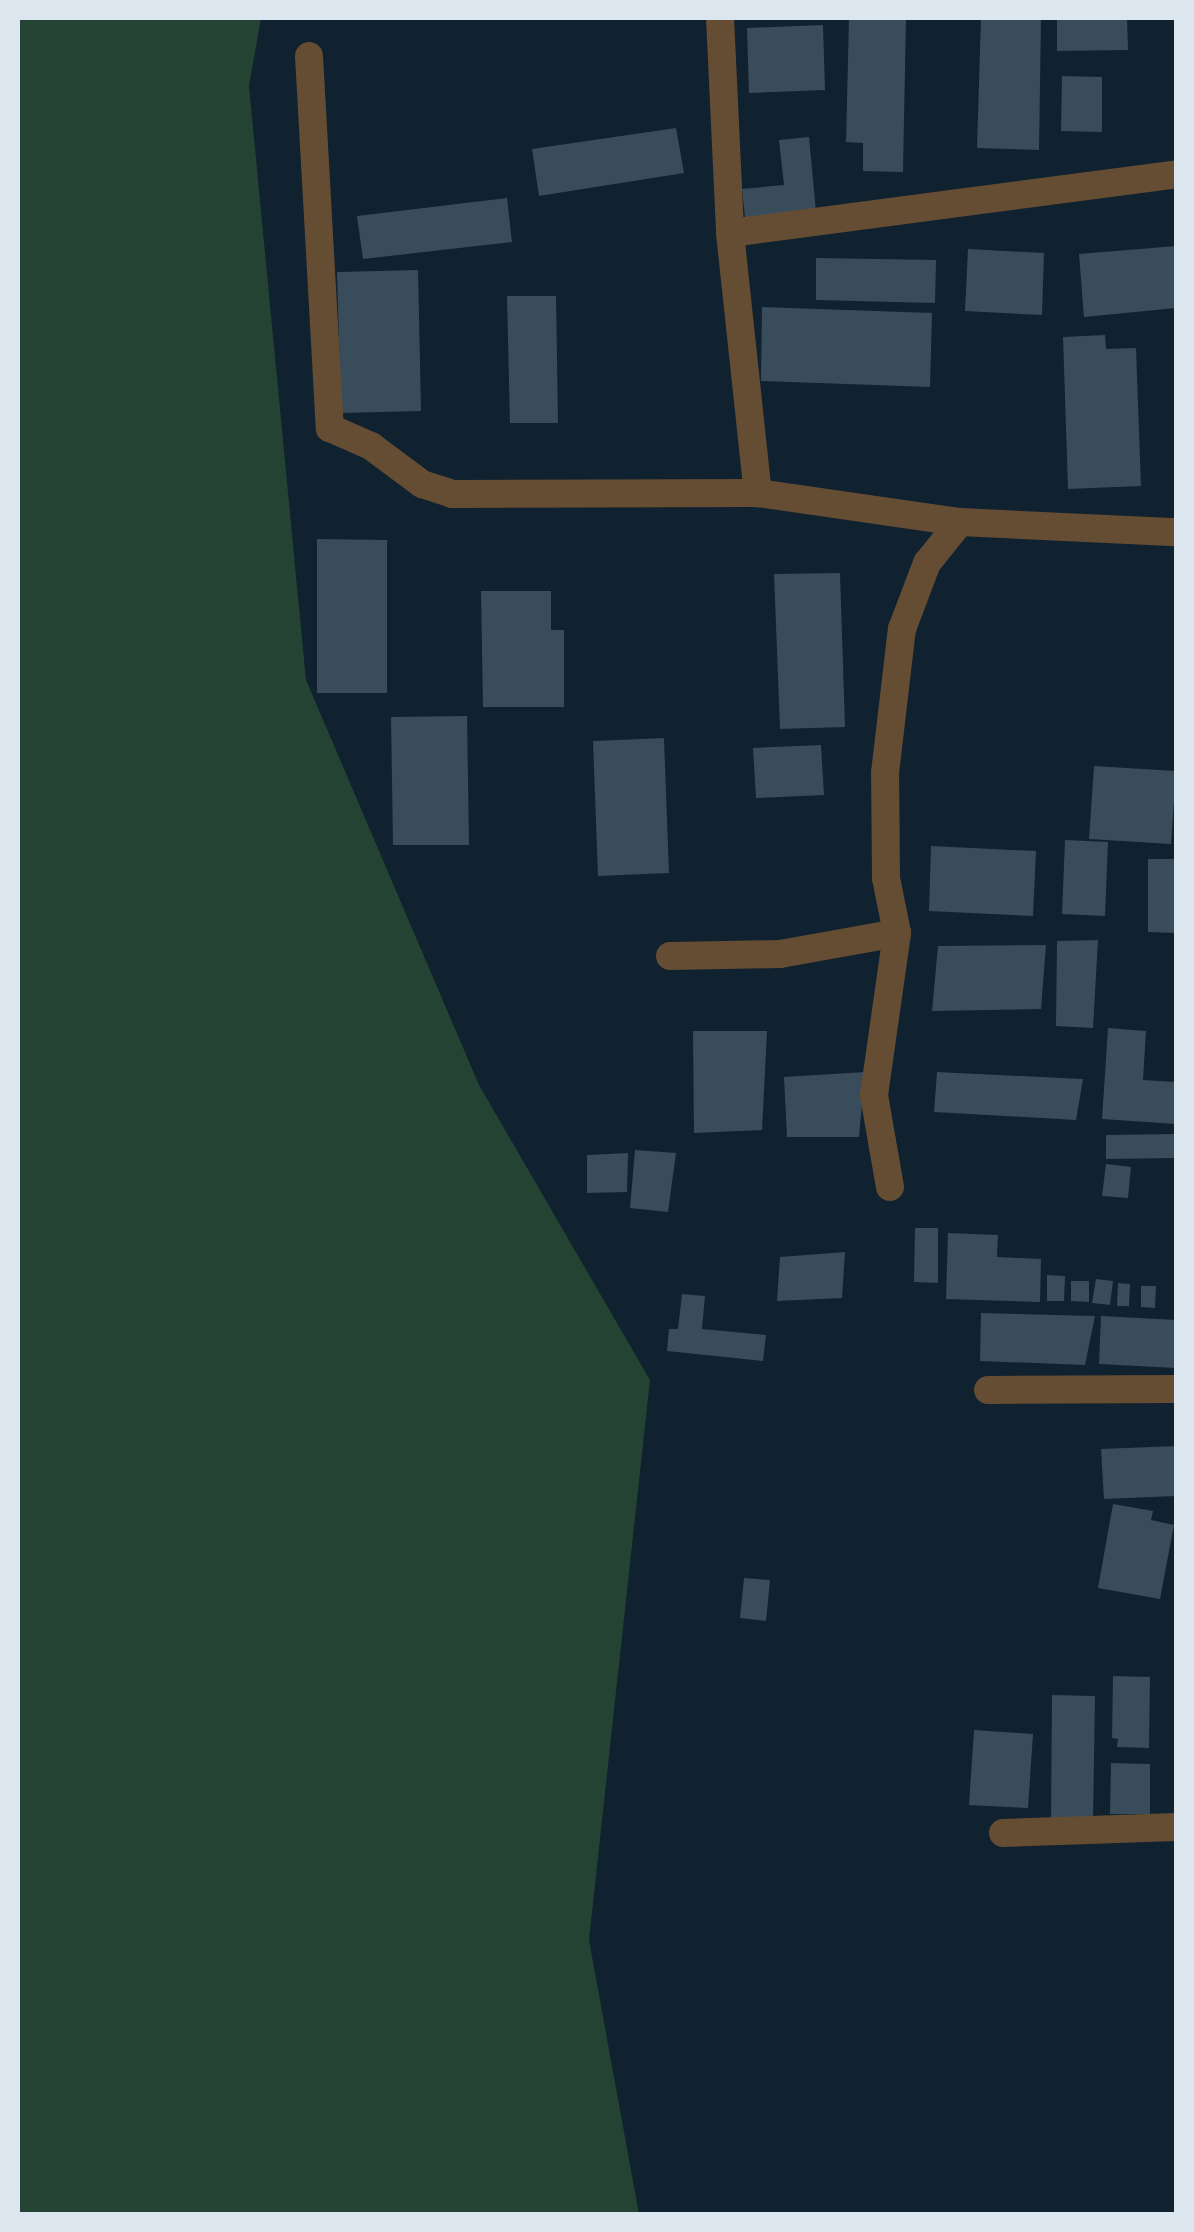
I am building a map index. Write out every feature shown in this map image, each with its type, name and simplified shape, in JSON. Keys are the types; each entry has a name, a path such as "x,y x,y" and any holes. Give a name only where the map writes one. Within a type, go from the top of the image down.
{"street":[{"path":"720,18 730,232 758,493"},
{"path":"309,56 330,428 371,446 422,484 452,494 758,493 960,522 1176,532"},
{"path":"730,232 1176,174"},
{"path":"890,1187 874,1095 896,933 886,878 885,773 902,629 927,563 960,522"},
{"path":"670,956 780,954 896,933"},
{"path":"988,1390 1176,1389"},
{"path":"1003,1833 1176,1827"}],"green space":[{"path":"18,18 261,18 249,86 306,680 479,1085 650,1380 589,1940 639,2214 18,2214"}],"building":[{"path":"849,18 906,18 903,172 863,171 863,143 846,142"},
{"path":"981,18 1041,18 1039,150 977,148"},
{"path":"1057,18 1127,18 1128,50 1057,51"},
{"path":"823,25 825,90 749,93 747,28"},
{"path":"1062,76 1102,77 1102,132 1061,131"},
{"path":"676,128 684,173 539,196 532,149"},
{"path":"809,137 816,212 745,218 742,189 784,185 779,140"},
{"path":"507,198 512,242 363,259 357,216"},
{"path":"1176,246 1176,308 1084,317 1079,254"},
{"path":"968,249 1044,253 1042,315 965,311"},
{"path":"816,258 936,260 935,303 816,300"},
{"path":"418,270 421,411 341,413 337,272"},
{"path":"507,296 556,296 558,423 510,423"},
{"path":"762,307 932,313 930,387 761,381"},
{"path":"1105,335 1106,349 1136,348 1141,486 1068,489 1063,337"},
{"path":"317,539 387,540 387,693 317,693"},
{"path":"840,573 845,727 780,729 774,574"},
{"path":"481,591 551,591 551,630 564,630 564,707 483,707"},
{"path":"467,716 469,845 393,845 391,717"},
{"path":"664,738 669,873 598,876 593,741"},
{"path":"821,745 824,795 756,798 753,748"},
{"path":"1094,766 1176,771 1171,844 1089,839"},
{"path":"1065,840 1108,842 1105,916 1062,914"},
{"path":"931,846 1036,851 1033,916 929,911"},
{"path":"1148,859 1176,859 1176,933 1148,932"},
{"path":"1098,940 1093,1028 1056,1026 1057,941"},
{"path":"1046,945 1041,1009 932,1011 938,946"},
{"path":"1108,1028 1146,1031 1143,1080 1176,1082 1176,1124 1102,1119"},
{"path":"693,1031 767,1031 762,1130 694,1133"},
{"path":"865,1072 859,1137 787,1137 784,1077"},
{"path":"937,1072 1083,1079 1076,1120 934,1112"},
{"path":"1176,1134 1176,1158 1106,1159 1106,1135"},
{"path":"635,1150 676,1153 668,1212 630,1208"},
{"path":"628,1153 627,1192 587,1193 587,1155"},
{"path":"1106,1164 1131,1167 1128,1198 1102,1196"},
{"path":"915,1228 938,1228 938,1283 914,1282"},
{"path":"948,1233 998,1235 997,1257 1041,1259 1040,1302 946,1299"},
{"path":"845,1252 842,1298 777,1301 780,1257"},
{"path":"1047,1275 1065,1276 1064,1301 1047,1301"},
{"path":"1096,1279 1113,1281 1110,1305 1092,1303"},
{"path":"1071,1281 1089,1281 1089,1302 1071,1301"},
{"path":"1118,1283 1130,1284 1129,1306 1117,1306"},
{"path":"1141,1286 1156,1286 1155,1308 1141,1307"},
{"path":"682,1294 705,1296 702,1329 766,1335 763,1361 667,1351 669,1329 678,1329"},
{"path":"981,1313 1095,1316 1085,1365 980,1361"},
{"path":"1101,1316 1176,1320 1176,1368 1099,1364"},
{"path":"1176,1446 1176,1496 1104,1499 1101,1449"},
{"path":"1113,1504 1153,1511 1151,1520 1174,1525 1160,1599 1098,1588"},
{"path":"744,1578 770,1580 766,1621 740,1618"},
{"path":"1113,1676 1150,1677 1149,1748 1117,1747 1118,1739 1112,1738"},
{"path":"1052,1695 1095,1696 1093,1820 1051,1821"},
{"path":"974,1730 1033,1734 1028,1808 969,1805"},
{"path":"1111,1763 1150,1764 1150,1814 1110,1814"}]}
